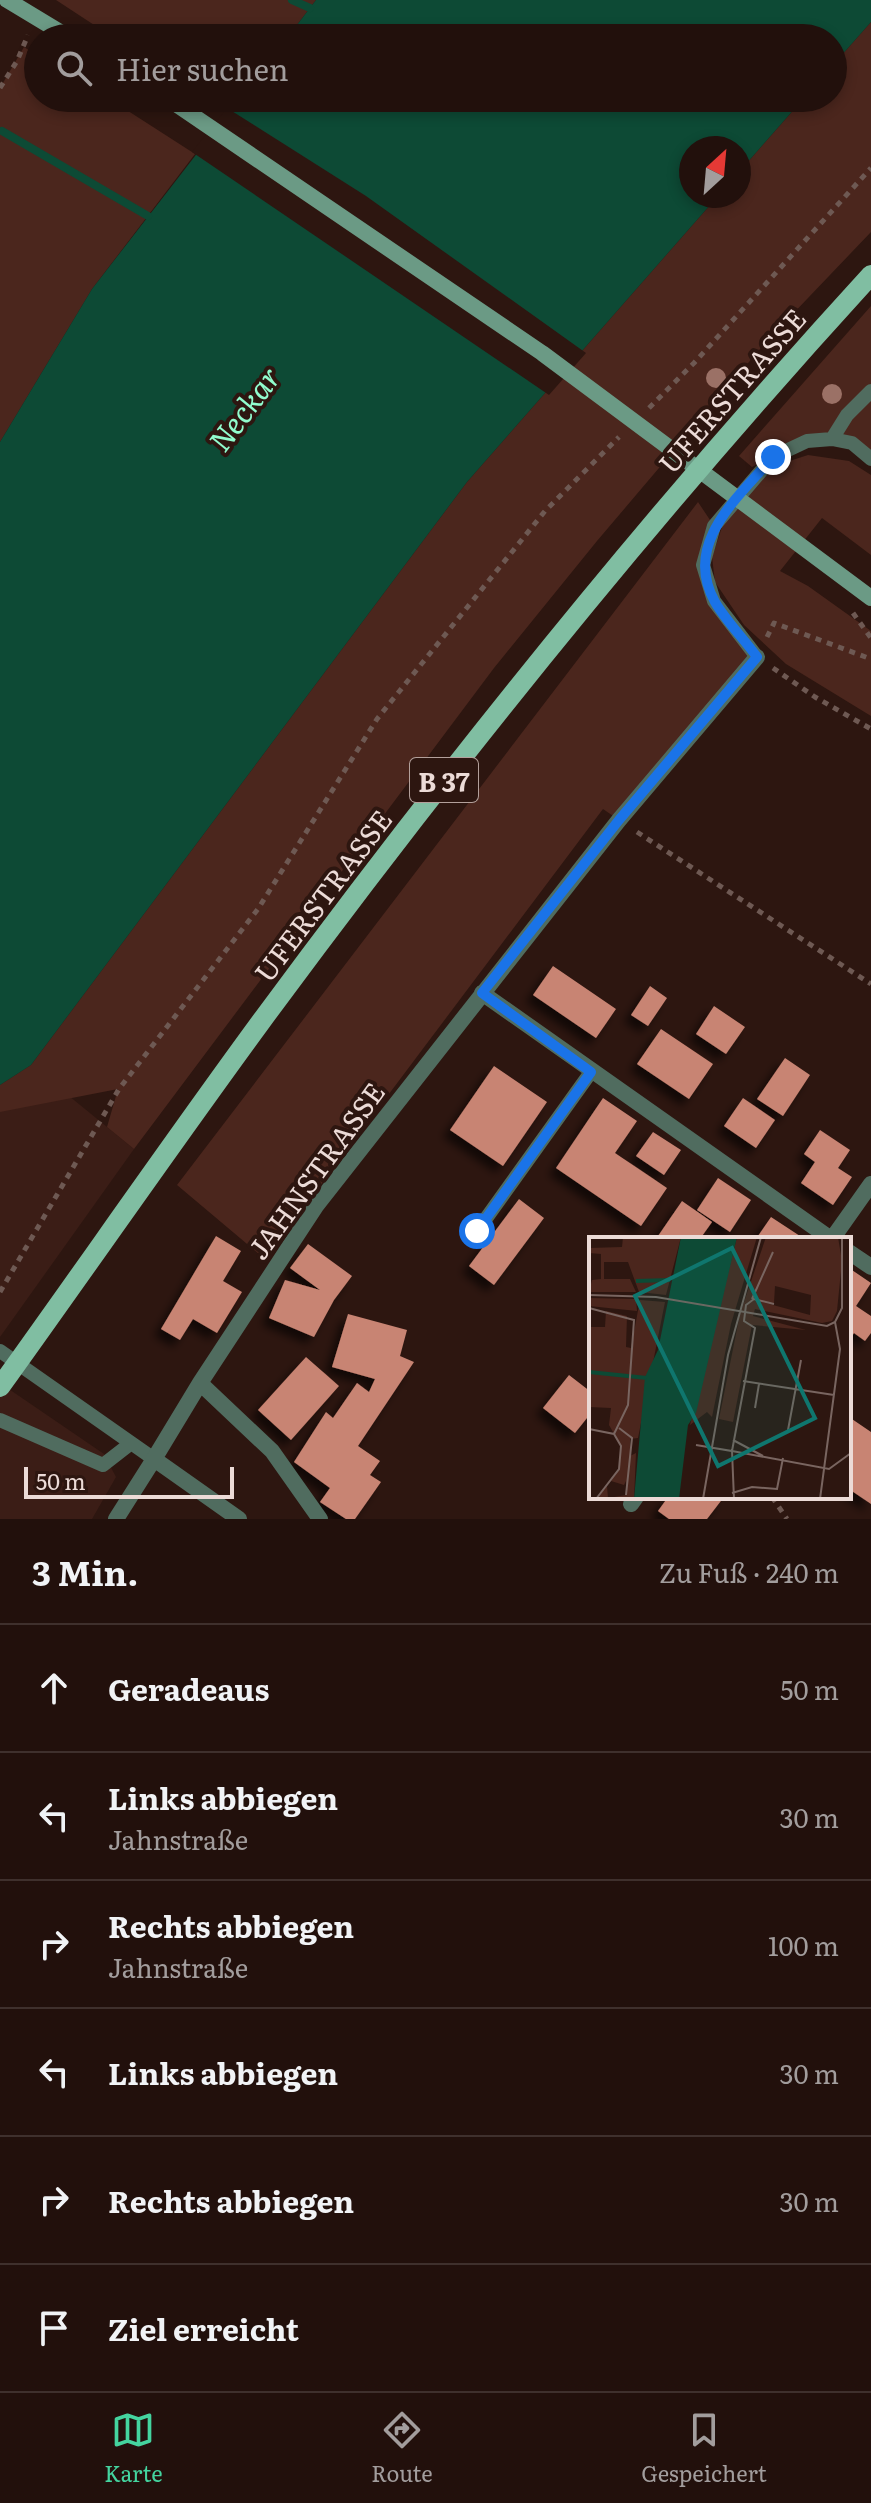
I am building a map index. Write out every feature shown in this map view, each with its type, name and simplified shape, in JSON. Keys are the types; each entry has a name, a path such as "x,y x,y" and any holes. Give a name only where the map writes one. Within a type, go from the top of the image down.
{"main road":[{"path":"7,0 47,24"},
{"path":"188,112 542,353 871,598"},
{"name":"UFERSTRASSE","path":"0,1387 260,1023 461,758 754,402 871,275"}],"street":[{"name":"JAHNSTRASSE","path":"116,1519 200,1383 316,1206 619,820 757,657"},
{"path":"482,993 828,1237"},
{"path":"832,1237 871,1184"},
{"path":"851,1253 871,1267"},
{"path":"200,1383 272,1451 320,1519"},
{"path":"154,1459 239,1519"}],"lane":[{"path":"832,439 847,415 871,391"},
{"path":"757,657 714,601 703,565 714,526 773,457 807,441 832,439 852,443 871,459"},
{"path":"477,1231 591,1072"},
{"path":"0,1351 154,1459"},
{"path":"0,1420 103,1465 130,1444"}],"path":[{"path":"0,88 24,44"},
{"path":"640,416 694,363 871,168"},
{"path":"0,1292 119,1089 258,909 377,719 545,511 630,426"},
{"path":"871,659 774,623 757,657 815,697 871,729"},
{"path":"619,820 871,984"},
{"path":"773,1499 787,1519"}],"shaded area":[{"path":"56,0 316,0 298,24 93,24"},
{"path":"871,22 871,232 766,342 494,668 134,1149 107,1127 118,1089 0,1112 0,1085 31,1065 467,482 707,208 751,208 751,158 792,112 847,112 847,49"},
{"path":"24,47 24,112 130,112 195,154 92,289 0,442 0,88"},
{"path":"871,306 871,459 852,443 807,441 752,467 739,456"},
{"path":"808,455 849,461 871,475 871,555 822,518 780,571 808,586 871,631 871,716 786,664 744,625 715,582 712,557 722,527 771,467"},
{"path":"698,502 714,526 703,565 714,601 757,657 619,820 603,809 265,1259 177,1185"},
{"path":"31,1065 134,1149 0,1337 0,1085"},
{"path":"0,1383 104,1454 116,1477 92,1519 0,1519"}],"water":[{"path":"316,0 871,0 871,22 847,49 847,24 298,24"},
{"name":"Neckar","path":"229,112 792,112 751,158 751,136 679,136 679,208 707,208 467,482 31,1065 0,1085 0,442 92,289"}],"pier":[{"path":"224,112 233,112 366,196 586,353 549,395 192,152"}],"building":[{"path":"553,966 616,1009 596,1038 533,995"},
{"path":"650,986 667,998 648,1026 631,1015"},
{"path":"714,1006 745,1027 726,1054 696,1034"},
{"path":"661,1029 713,1064 689,1099 637,1064"},
{"path":"785,1058 810,1075 783,1116 757,1099"},
{"path":"494,1066 547,1102 503,1166 450,1130"},
{"path":"603,1098 637,1121 615,1153 667,1188 641,1226 556,1168"},
{"path":"743,1098 775,1120 756,1148 724,1126"},
{"path":"820,1130 850,1150 838,1168 852,1177 833,1205 801,1183 815,1162 804,1154"},
{"path":"653,1132 681,1150 664,1175 636,1156"},
{"path":"718,1178 751,1200 730,1232 697,1210"},
{"path":"519,1199 544,1218 494,1285 469,1266"},
{"path":"682,1201 712,1222 701,1237 657,1237"},
{"path":"771,1217 800,1236 799,1237 757,1237"},
{"path":"216,1236 241,1251 223,1281 242,1292 217,1333 193,1319 180,1340 161,1329"},
{"path":"308,1244 352,1276 334,1300 314,1337 269,1318 285,1280 320,1290 290,1268"},
{"path":"851,1269 871,1283 856,1306 871,1316 871,1333 865,1341 854,1333 851,1337"},
{"path":"348,1314 407,1330 400,1356 414,1362 358,1446 380,1461 370,1475 381,1482 355,1519 346,1519 320,1502 330,1488 294,1462 326,1412 333,1418 357,1383 369,1392 375,1379 332,1367"},
{"path":"306,1357 339,1386 291,1440 258,1410"},
{"path":"569,1375 589,1390 589,1416 575,1433 543,1408"},
{"path":"851,1418 871,1432 871,1504 851,1490"},
{"path":"667,1499 722,1499 707,1519 669,1519 658,1511"}],"waterway":[{"path":"292,0 310,8"},
{"path":"2,131 148,216"}],"route":[{"path":"477,1231 591,1072 482,993 619,820 757,657 714,601 703,565 714,526 773,457"}]}
